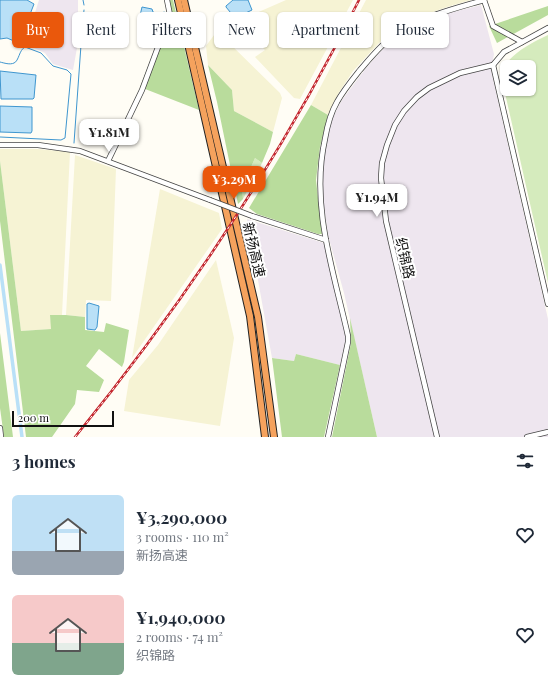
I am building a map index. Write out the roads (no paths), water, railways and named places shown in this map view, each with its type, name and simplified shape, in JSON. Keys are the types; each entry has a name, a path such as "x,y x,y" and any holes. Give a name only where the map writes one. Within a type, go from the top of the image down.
{"highway":[{"name":"新扬高速","path":"178,0 250,316 265,437"},
{"name":"新扬高速","path":"184,0 258,317 274,437"}],"street":[{"path":"108,161 142,90 170,15 168,0"},
{"path":"328,437 348,336 326,240 320,204 319,180 322,152 328,125 337,102 354,77 374,53 403,29 438,14 484,0 493,26 522,42"},
{"path":"548,28 504,52 493,65 548,304"},
{"name":"织锦路","path":"437,437 386,221 381,186 382,163 387,145 395,126 404,111 417,97 429,88 460,73 493,65"},
{"path":"0,145 38,145 80,150 252,216 326,240"},
{"path":"0,428 1,437"},
{"path":"527,437 548,432"}],"water":[{"path":"0,0 27,0 34,4 31,12 12,12 12,40 7,38 0,39"},
{"path":"233,0 248,0 252,10 248,12 230,12 226,6"},
{"path":"142,7 152,9 153,12 141,12"},
{"path":"0,71 36,75 34,98 1,99"},
{"path":"0,106 32,107 31,133 0,132"},
{"path":"89,303 99,306 97,327 95,330 87,329 87,304"}],"waterway":[{"path":"83,0 84,5"},
{"path":"74,143 84,10"},
{"path":"0,62 9,64 16,62 21,50 25,47 41,53 53,66 67,70 71,74 65,138 61,140 0,137"},
{"path":"0,265 22,437"}],"railway":[{"path":"75,437 155,334 193,281 229,226 298,115 359,0"}]}
